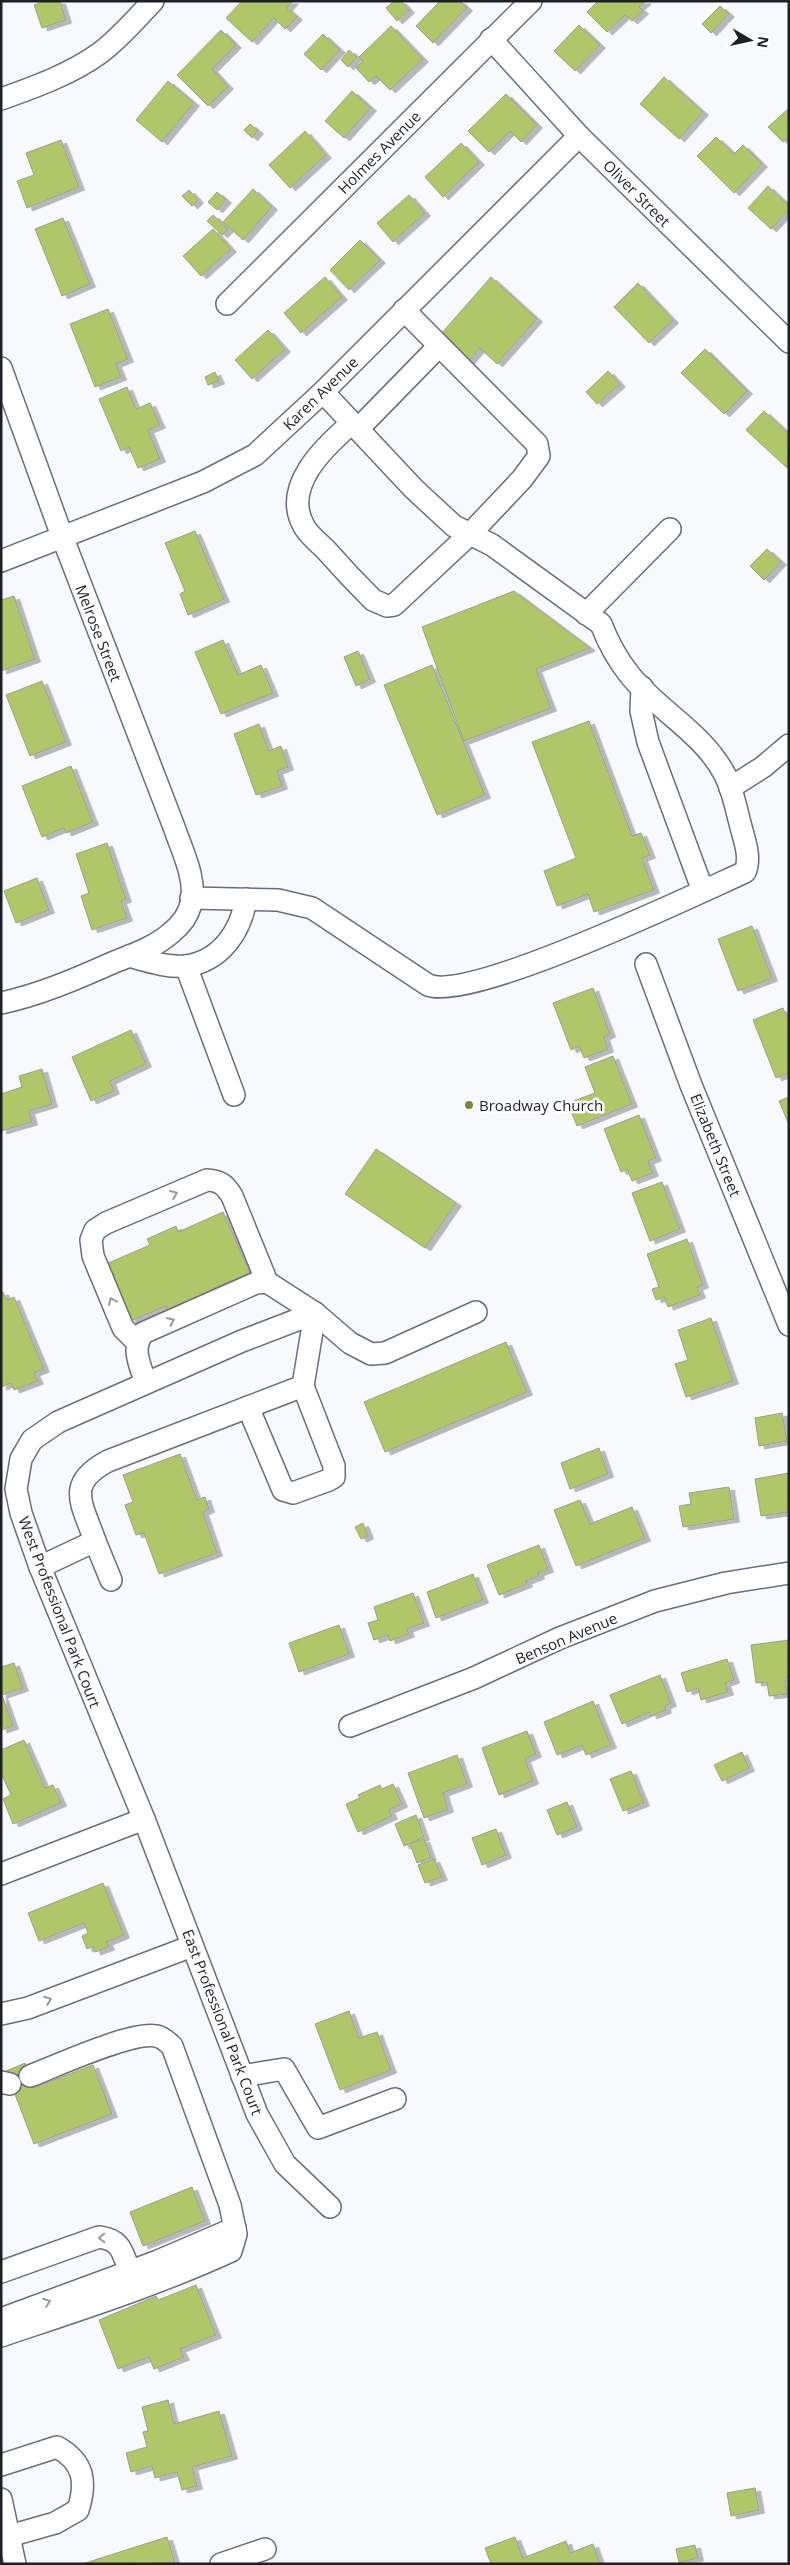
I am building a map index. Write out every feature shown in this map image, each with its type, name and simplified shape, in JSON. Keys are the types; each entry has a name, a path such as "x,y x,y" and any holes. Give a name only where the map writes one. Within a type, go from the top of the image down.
{"street":[{"path":"1,99 36,86 88,61 112,43 153,1"},
{"name":"Holmes Avenue","path":"227,304 531,1"},
{"name":"Oliver Street","path":"491,39 579,136 789,342"},
{"name":"Karen Avenue","path":"1,561 174,494 230,470 254,455 324,392 579,136"},
{"path":"404,310 537,444 540,450 539,456 522,479 470,534 394,605 387,606 373,600 305,528 298,512 298,489 323,448 355,426 439,346"},
{"name":"Melrose Street","path":"1,368 62,536 174,827 190,874 192,898 186,915 172,933 129,956 65,983 1,1003"},
{"path":"192,898 278,900 312,908 428,985 437,988 452,987 486,978 557,954 745,872 748,866 747,852 730,788 724,773 706,748 629,675 609,644 601,624 492,545 454,526 414,489 324,392"},
{"path":"586,614 670,529"},
{"path":"642,687 641,711 648,742 703,891"},
{"path":"730,788 763,767 789,745"},
{"path":"129,956 161,964 186,966 212,957 232,938 254,900"},
{"name":"Elizabeth Street","path":"646,964 691,1085 789,1325"},
{"path":"186,966 234,1095"},
{"path":"137,1342 123,1328 93,1256 91,1240 95,1230 106,1223 207,1180 224,1184 232,1196 268,1282 315,1313 350,1343 371,1354 385,1353 476,1312"},
{"path":"146,1383 136,1355 137,1342 143,1333 256,1283 268,1282"},
{"path":"248,1407 283,1490 293,1493 334,1477 334,1466 303,1386 315,1313"},
{"name":"West Professional Park Court","path":"144,1819 40,1567 21,1513 16,1490 18,1468 26,1449 40,1434 58,1422 146,1383 315,1313"},
{"path":"111,1580 95,1541 81,1496 80,1486 84,1477 108,1461 303,1386"},
{"path":"40,1567 95,1541"},
{"name":"Benson Avenue","path":"350,1726 474,1678 560,1638 654,1601 726,1583 789,1573"},
{"path":"1,1874 144,1819"},
{"name":"East Professional Park Court","path":"144,1819 258,2114 285,2164 330,2207"},
{"path":"1,2014 28,2008 192,1946"},
{"path":"1,2336 97,2304 204,2263 231,2251 236,2234 230,2205 172,2046 164,2039 147,2036 126,2041 30,2076"},
{"path":"242,2076 284,2069 318,2128 395,2099"},
{"path":"1,2319 130,2272 235,2228"},
{"path":"1,2272 99,2237 111,2238 118,2243 130,2272"},
{"path":"1,2465 57,2447 72,2456 81,2472 83,2495 78,2510 55,2523 4,2517 15,2564"},
{"path":"221,2564 265,2549"}],"building":[{"path":"45,1 60,1 66,20 42,28 34,5"},
{"path":"242,1 293,1 287,8 297,17 285,29 274,18 252,42 226,18"},
{"path":"394,1 401,1 409,10 397,21 386,8"},
{"path":"440,1 460,1 467,8 433,43 416,26"},
{"path":"598,1 646,1 639,7 643,11 632,21 625,15 607,32 587,12"},
{"path":"720,6 729,14 711,33 702,24"},
{"path":"579,25 600,45 575,71 554,51"},
{"path":"391,26 423,59 390,90 376,76 369,82 356,68 363,61 359,57"},
{"path":"221,30 236,45 212,69 228,86 208,106 177,75"},
{"path":"323,34 340,50 321,70 304,54"},
{"path":"349,50 357,57 348,67 341,60"},
{"path":"664,77 703,112 679,139 640,104"},
{"path":"168,81 194,103 162,142 136,120"},
{"path":"352,91 371,108 344,138 325,121"},
{"path":"506,94 537,125 521,142 510,131 489,152 468,131"},
{"path":"788,109 789,137 783,142 768,127"},
{"path":"250,124 258,131 252,138 244,130"},
{"path":"305,131 326,155 290,188 269,165"},
{"path":"716,137 734,154 743,145 762,164 734,193 697,156"},
{"path":"61,140 79,187 27,208 17,181 34,175 26,153"},
{"path":"461,143 479,162 443,197 425,177"},
{"path":"768,186 789,206 789,210 771,229 748,208"},
{"path":"253,189 272,207 243,240 223,222"},
{"path":"189,190 198,200 192,206 182,196"},
{"path":"217,192 226,200 217,210 208,202"},
{"path":"409,195 425,213 393,242 377,223"},
{"path":"213,215 228,229 222,235 207,221"},
{"path":"63,218 90,284 62,296 35,229"},
{"path":"213,229 231,249 201,276 183,256"},
{"path":"360,240 380,260 349,290 330,270"},
{"path":"325,277 342,297 301,333 284,313"},
{"path":"491,277 537,319 497,364 480,348 469,361 440,335"},
{"path":"638,283 673,320 649,343 614,307"},
{"path":"108,309 128,359 116,364 121,377 95,387 70,324"},
{"path":"268,330 285,349 252,379 235,360"},
{"path":"705,349 747,391 724,414 681,373"},
{"path":"608,371 620,384 597,404 586,392"},
{"path":"215,372 219,381 208,385 205,377"},
{"path":"127,387 136,409 150,403 160,425 148,430 160,459 138,468 129,447 121,451 99,399"},
{"path":"764,411 789,434 787,468 746,430"},
{"path":"195,531 224,599 188,615 180,594 185,591 165,543"},
{"path":"767,549 781,562 764,580 750,566"},
{"path":"514,591 590,648 536,669 551,708 464,741 422,627"},
{"path":"14,596 35,659 1,671 1,600"},
{"path":"223,640 238,675 261,665 273,693 221,714 195,652"},
{"path":"358,651 370,679 356,686 344,657"},
{"path":"432,665 485,795 437,815 384,685"},
{"path":"42,681 66,742 30,756 6,695"},
{"path":"589,721 632,836 641,833 650,855 642,858 654,890 594,912 588,894 557,906 544,871 576,858 532,742"},
{"path":"259,724 269,751 281,746 288,767 277,771 282,786 256,795 234,734"},
{"path":"71,766 93,822 66,833 64,828 42,837 22,786"},
{"path":"107,843 126,899 121,901 127,918 92,930 81,896 89,893 76,854"},
{"path":"37,878 49,910 16,923 4,891"},
{"path":"752,926 772,978 738,991 718,939"},
{"path":"593,988 610,1034 604,1037 608,1049 584,1058 579,1046 571,1050 553,1003"},
{"path":"783,1008 789,1021 789,1073 776,1078 753,1020"},
{"path":"131,1030 146,1064 110,1081 114,1091 91,1101 72,1057"},
{"path":"613,1056 632,1104 577,1126 568,1103 595,1093 585,1067"},
{"path":"42,1069 52,1104 29,1111 32,1122 1,1131 1,1094 22,1087 19,1076"},
{"path":"789,1097 789,1125 779,1101"},
{"path":"639,1115 656,1158 648,1161 653,1173 632,1181 627,1169 621,1172 604,1129"},
{"path":"376,1149 456,1203 425,1248 345,1194"},
{"path":"662,1182 680,1229 650,1241 632,1193"},
{"path":"223,1212 250,1273 212,1289 214,1294 169,1314 166,1306 131,1321 106,1264 150,1245 147,1239 176,1226 178,1232"},
{"path":"687,1239 703,1285 697,1287 700,1295 668,1307 664,1297 656,1300 652,1289 659,1287 647,1254"},
{"path":"1,1292 3,1292 7,1300 14,1297 44,1369 34,1373 38,1381 14,1390 11,1383 1,1387"},
{"path":"711,1318 733,1381 686,1397 675,1364 688,1360 678,1330"},
{"path":"506,1342 527,1392 385,1452 364,1402"},
{"path":"782,1413 787,1441 759,1446 755,1418"},
{"path":"599,1448 608,1474 570,1489 561,1463"},
{"path":"180,1454 197,1500 205,1497 209,1509 203,1512 217,1553 159,1574 144,1533 136,1535 125,1505 133,1502 123,1475"},
{"path":"789,1473 789,1512 761,1516 755,1479"},
{"path":"729,1487 734,1519 683,1527 679,1506 691,1504 689,1493"},
{"path":"580,1500 590,1524 632,1507 645,1538 576,1566 554,1510"},
{"path":"363,1523 368,1536 361,1539 355,1527"},
{"path":"539,1545 548,1569 538,1573 539,1576 526,1581 527,1584 499,1595 487,1565"},
{"path":"473,1574 483,1600 436,1618 427,1592"},
{"path":"413,1593 424,1623 407,1629 409,1634 390,1641 388,1635 374,1640 368,1623 378,1620 374,1607"},
{"path":"339,1625 349,1654 299,1672 289,1643"},
{"path":"789,1640 789,1677 785,1678 787,1694 769,1696 767,1682 756,1683 751,1645"},
{"path":"727,1659 734,1680 725,1683 728,1692 701,1700 698,1688 687,1692 681,1673"},
{"path":"14,1663 23,1688 2,1695 13,1726 1,1730 1,1667"},
{"path":"660,1675 671,1703 665,1706 666,1710 651,1716 650,1712 622,1724 610,1695"},
{"path":"593,1701 611,1745 586,1755 582,1745 557,1755 544,1722"},
{"path":"527,1731 536,1754 525,1759 533,1781 499,1795 482,1748"},
{"path":"24,1740 45,1788 53,1785 61,1803 13,1824 3,1799 11,1795 1,1773 1,1750"},
{"path":"742,1752 749,1768 722,1781 714,1765"},
{"path":"457,1755 467,1784 443,1793 448,1809 424,1818 408,1773"},
{"path":"631,1771 644,1803 623,1811 610,1779"},
{"path":"393,1784 402,1804 389,1810 392,1816 358,1832 346,1804 360,1798 358,1795 380,1785 382,1789"},
{"path":"567,1802 577,1827 557,1835 547,1810"},
{"path":"416,1815 424,1837 404,1846 395,1824"},
{"path":"496,1829 506,1855 482,1865 472,1838"},
{"path":"424,1839 431,1858 417,1863 410,1844"},
{"path":"434,1859 442,1877 425,1883 418,1865"},
{"path":"103,1883 124,1935 107,1942 109,1947 95,1952 93,1946 87,1949 82,1936 88,1933 84,1923 39,1941 28,1913"},
{"path":"349,2011 359,2038 377,2032 391,2070 340,2090 315,2024"},
{"path":"25,2063 35,2087 93,2065 112,2114 34,2144 6,2071"},
{"path":"192,2187 205,2221 143,2246 130,2212"},
{"path":"196,2285 216,2335 180,2349 184,2357 154,2369 149,2357 118,2369 99,2320 156,2296 158,2300"},
{"path":"168,2400 174,2424 219,2411 232,2456 192,2467 197,2486 182,2490 177,2472 155,2478 152,2466 131,2472 126,2453 147,2447 143,2432 148,2431 142,2407"},
{"path":"755,2488 759,2510 731,2516 727,2493"},
{"path":"167,2537 175,2563 82,2564"},
{"path":"515,2537 523,2558 566,2541 570,2553 593,2544 600,2564 491,2564 485,2548"},
{"path":"695,2545 698,2558 679,2563 676,2549"}],"place":[{"name":"Broadway Church","path":"469,1105"}]}
